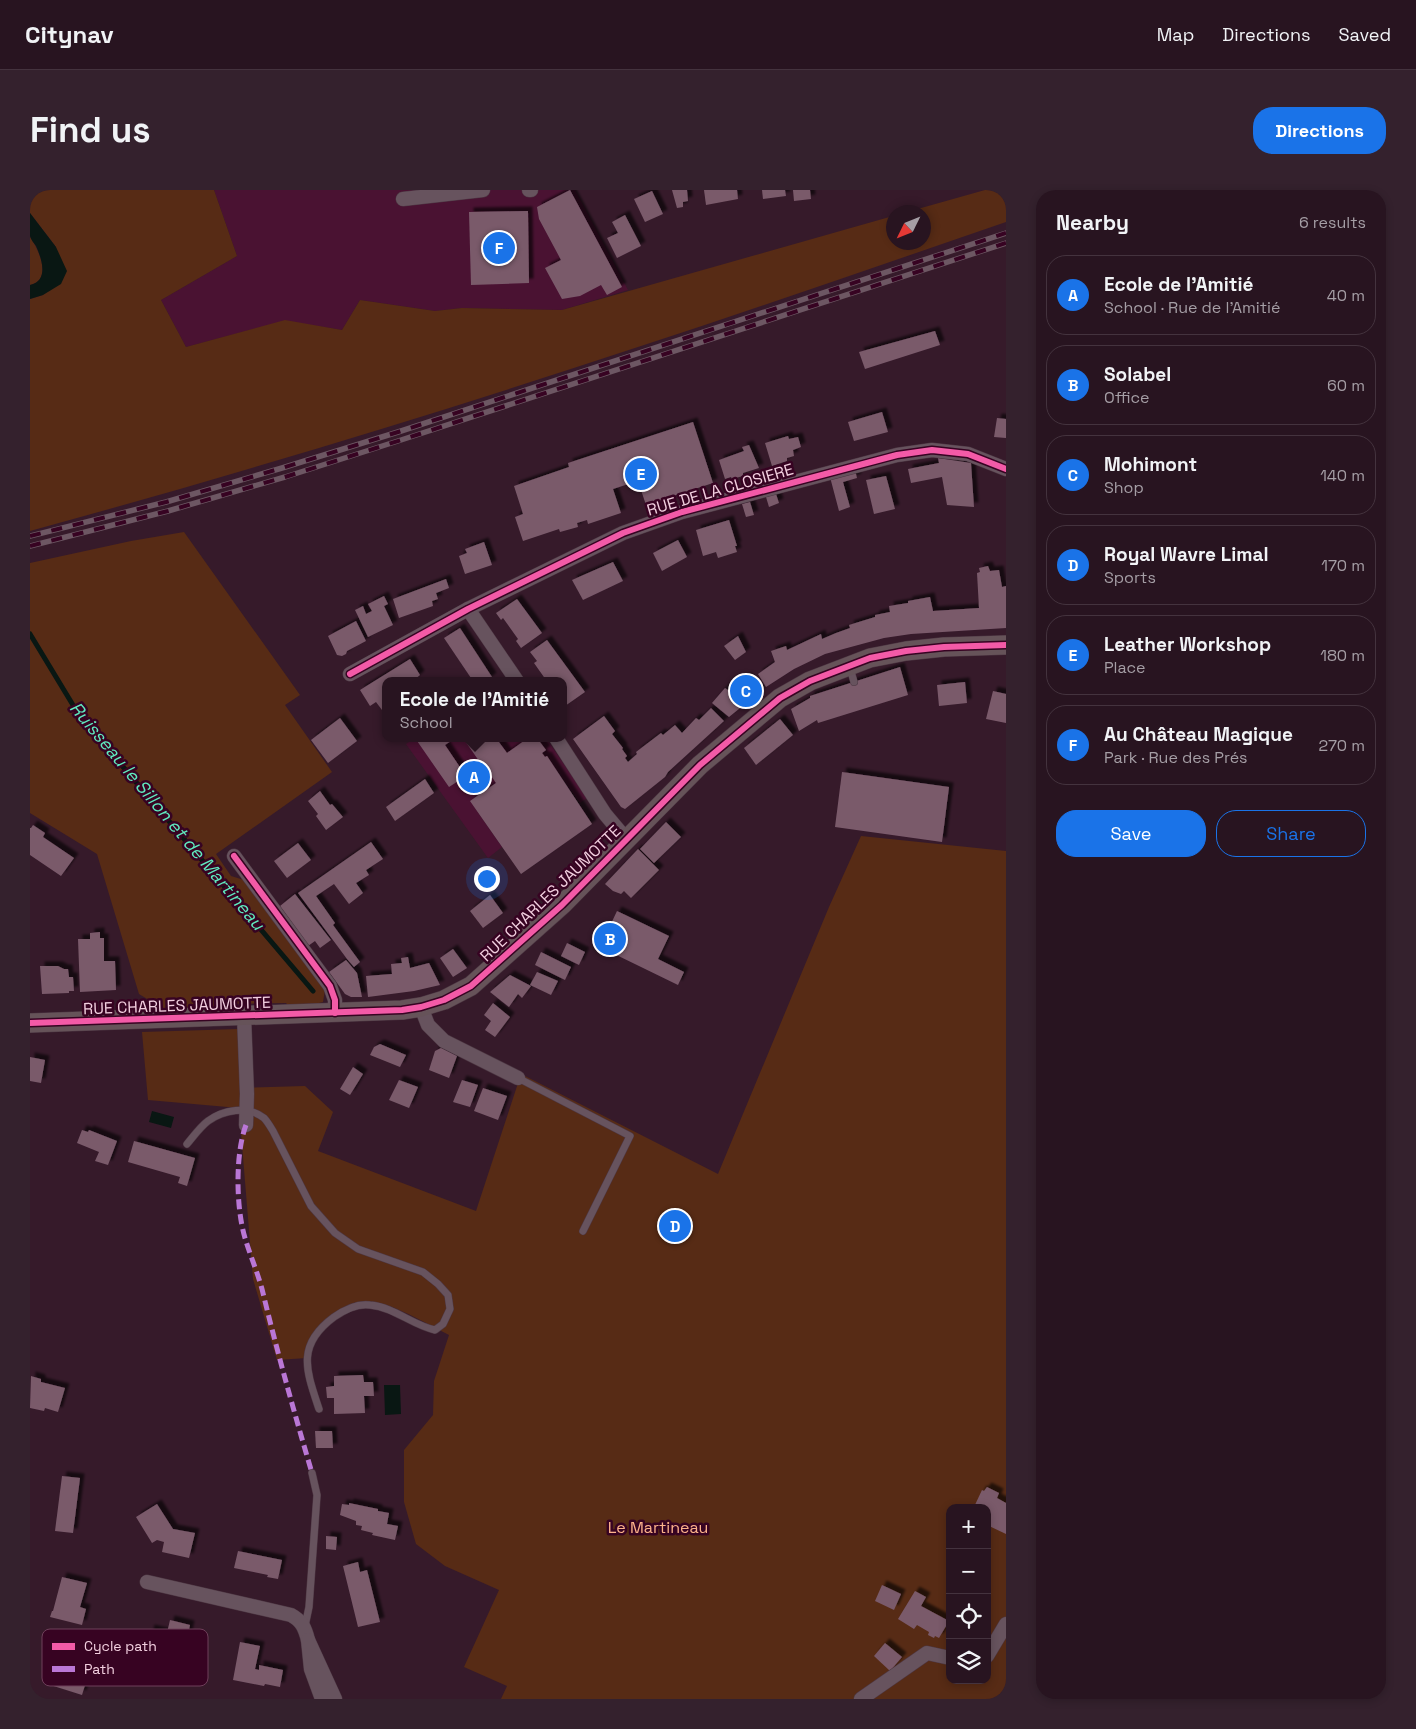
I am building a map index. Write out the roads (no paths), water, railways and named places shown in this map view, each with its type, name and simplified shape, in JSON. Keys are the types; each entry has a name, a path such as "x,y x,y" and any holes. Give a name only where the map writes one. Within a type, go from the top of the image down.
{"main road":[{"name":"RUE CHARLES JAUMOTTE","path":"30,1023 402,1010 444,1000 471,986 550,916 700,765 773,703 810,681 852,674 870,658 906,651 944,647 1006,645"}],"street":[{"path":"403,199 483,190"},
{"name":"RUE DE LA CLOSIERE","path":"350,674 468,608 623,533 682,512 897,455 932,450 968,454 1006,469"},
{"path":"468,608 514,677"},
{"path":"559,742 605,814 626,839"},
{"path":"234,856 330,986 335,1000 335,1013"},
{"path":"421,1007 428,1024 444,1040 518,1078"},
{"path":"244,1016 246,1118"},
{"path":"147,1582 290,1615 298,1619 335,1699"},
{"path":"991,1649 1006,1624"},
{"path":"306,1633 311,1669 322,1699"},
{"path":"861,1699 927,1653 946,1657"}],"lane":[{"path":"518,1078 630,1136 582,1230"},
{"path":"187,1144 207,1122 222,1113 235,1110 246,1118 258,1114 266,1119 273,1131 311,1206 336,1233 358,1249 422,1272 438,1284 448,1296 450,1309 444,1324 435,1330 423,1327 396,1313 369,1304 346,1308 324,1324 308,1348 307,1376 319,1409"},
{"path":"306,1633 317,1495 312,1473"}],"waterway":[{"name":"Ruisseau le Sillon et de Martineau","path":"30,634 79,715 313,991"}],"railway":[{"path":"30,536 166,502 398,432 1006,233"},
{"path":"30,546 168,511 285,477 1006,243"}],"place":[{"name":"Au Château Magique","path":"499,248"},
{"name":"Leather Workshop","path":"641,474"},
{"name":"Mohimont","path":"746,691"},
{"name":"Ecole de l'Amitié","path":"474,777"},
{"name":"Solabel","path":"610,939"},
{"name":"Royal Wavre Limal","path":"675,1226"}],"park label":[{"name":"Le Martineau","path":"658,1527"}]}
